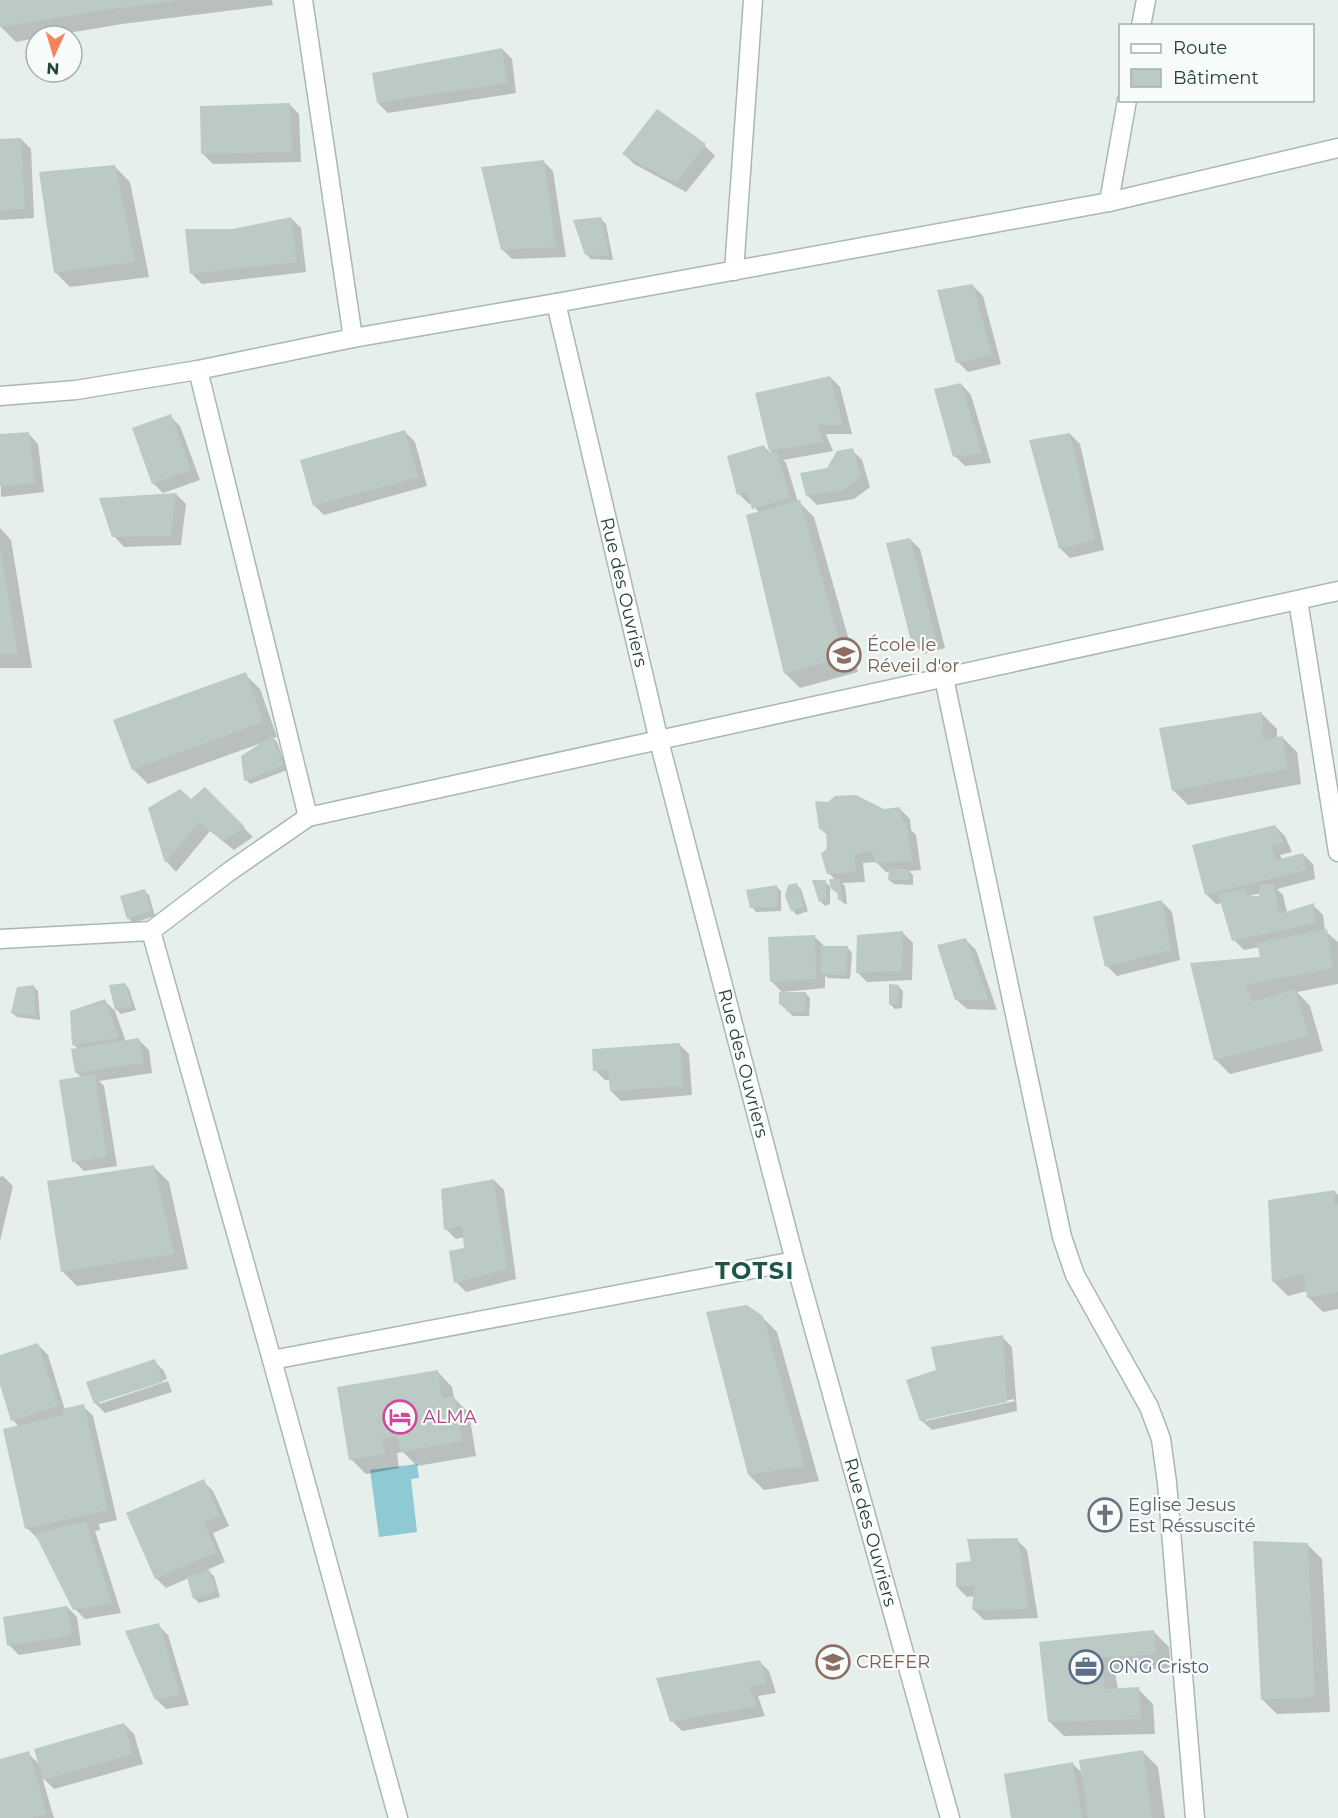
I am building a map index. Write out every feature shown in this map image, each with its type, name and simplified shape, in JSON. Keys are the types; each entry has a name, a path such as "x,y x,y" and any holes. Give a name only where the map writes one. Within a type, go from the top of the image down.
{"street":[{"path":"303,0 353,338"},
{"path":"735,271 753,0"},
{"path":"1141,24 1146,0"},
{"path":"1108,202 1127,102"},
{"path":"0,396 76,390 198,370 353,338 1108,202 1338,148"},
{"name":"Rue des Ouvriers","path":"556,303 659,741 795,1261 950,1818"},
{"path":"198,370 308,817"},
{"path":"0,939 151,931 308,817 1338,591"},
{"path":"1298,600 1338,852"},
{"path":"944,678 1062,1237 1075,1275 1149,1407 1161,1438 1167,1483 1195,1818"},
{"path":"151,931 398,1818"},
{"path":"272,1360 795,1261"}],"water":[{"path":"417,1464 419,1478 411,1479 417,1532 379,1537 370,1470"}],"building":[{"path":"0,0 174,0 174,1 0,27"},
{"path":"502,48 507,83 377,103 372,73"},
{"path":"290,103 292,152 201,154 200,106"},
{"path":"657,109 706,144 676,183 622,154"},
{"path":"21,138 25,209 0,210 0,139"},
{"path":"544,160 556,247 501,250 481,167"},
{"path":"115,165 135,262 54,273 39,172"},
{"path":"291,217 297,262 190,274 185,229 233,229"},
{"path":"601,217 609,256 585,255 573,220"},
{"path":"973,284 992,355 956,363 937,290"},
{"path":"830,376 843,425 818,425 824,442 769,451 755,393"},
{"path":"961,383 982,453 953,457 934,389"},
{"path":"171,414 191,470 152,484 132,428"},
{"path":"405,430 418,477 313,506 300,460"},
{"path":"29,432 35,483 0,486 0,434"},
{"path":"1070,433 1095,540 1059,549 1029,440"},
{"path":"764,445 767,454 777,451 790,498 752,509 747,492 737,495 727,456"},
{"path":"853,448 861,476 844,490 806,496 800,473 827,468 837,451"},
{"path":"176,493 171,536 112,537 99,498"},
{"path":"800,500 844,657 784,674 746,515"},
{"path":"910,538 936,638 912,645 886,543"},
{"path":"1,550 18,654 0,654"},
{"path":"246,672 263,722 132,770 113,720"},
{"path":"1262,712 1263,740 1283,736 1287,769 1172,791 1159,728"},
{"path":"272,736 283,765 244,781 241,756"},
{"path":"205,787 245,827 223,841 199,822 165,863 148,808 180,789 191,799"},
{"path":"856,795 884,809 900,807 902,821 907,824 912,861 875,863 872,851 854,854 856,872 827,874 821,854 827,848 826,830 819,829 815,801 828,802 835,796"},
{"path":"1275,825 1283,842 1271,846 1276,860 1303,853 1306,870 1205,895 1192,845"},
{"path":"889,868 909,869 909,880 888,880"},
{"path":"829,879 840,879 843,900 838,900 837,890 831,889"},
{"path":"812,880 826,880 826,899 819,902"},
{"path":"797,883 804,906 791,911 785,896 788,885"},
{"path":"1260,884 1274,884 1279,914 1314,903 1315,923 1232,941 1218,894 1245,888 1247,896 1259,896"},
{"path":"777,885 777,907 750,908 746,890"},
{"path":"145,889 151,911 127,919 120,896"},
{"path":"1162,900 1171,950 1105,967 1093,917"},
{"path":"1327,929 1333,968 1246,985 1253,1002 1295,989 1309,1036 1214,1060 1190,963 1260,957 1257,943"},
{"path":"903,931 902,971 856,973 857,935"},
{"path":"815,935 816,979 770,982 768,937"},
{"path":"966,938 988,1000 955,1000 937,945"},
{"path":"821,946 848,946 846,975 821,974"},
{"path":"125,983 132,1006 115,1010 109,985"},
{"path":"889,984 899,985 898,1004 889,1005"},
{"path":"34,985 36,1016 11,1013 17,987"},
{"path":"779,992 806,992 805,1012 787,1012 785,1006 779,1004"},
{"path":"105,999 119,1038 72,1045 70,1011"},
{"path":"139,1038 143,1063 75,1073 71,1049"},
{"path":"680,1043 683,1086 610,1091 608,1070 593,1071 592,1049"},
{"path":"95,1074 107,1157 72,1162 59,1080"},
{"path":"154,1165 174,1254 61,1272 47,1181"},
{"path":"494,1179 507,1269 454,1283 449,1251 464,1248 462,1226 444,1230 441,1189"},
{"path":"1335,1190 1334,1205 1338,1204 1338,1292 1307,1298 1304,1274 1272,1282 1268,1200"},
{"path":"747,1305 763,1316 805,1466 748,1475 706,1312"},
{"path":"1003,1335 1007,1402 920,1421 906,1380 936,1370 931,1347"},
{"path":"38,1343 58,1406 11,1421 0,1385 0,1355"},
{"path":"155,1359 163,1382 94,1404 86,1382"},
{"name":"ALMA","path":"438,1370 442,1398 454,1396 462,1441 401,1452 397,1436 382,1439 385,1454 349,1460 337,1387"},
{"path":"84,1404 108,1510 25,1529 3,1429 63,1415 70,1445 62,1409"},
{"path":"204,1479 220,1516 204,1523 217,1552 155,1579 126,1513"},
{"path":"86,1521 112,1603 73,1610 35,1534"},
{"path":"1018,1538 1029,1609 972,1610 974,1586 956,1587 956,1563 971,1561 967,1539"},
{"path":"1253,1541 1308,1543 1315,1697 1261,1700"},
{"path":"210,1570 216,1592 193,1599 187,1577"},
{"path":"67,1606 72,1635 7,1646 3,1617"},
{"path":"159,1623 180,1695 155,1700 125,1631"},
{"path":"1154,1630 1156,1654 1101,1658 1105,1689 1139,1687 1141,1719 1048,1722 1039,1642"},
{"path":"760,1660 767,1684 749,1687 757,1706 670,1722 656,1678"},
{"path":"124,1723 133,1754 43,1780 34,1749"},
{"path":"1143,1750 1152,1818 1088,1818 1079,1760"},
{"path":"29,1751 47,1814 32,1818 0,1818 0,1759"},
{"path":"1073,1762 1082,1818 1011,1818 1004,1774"}],"place":[{"name":"École le Réveil d'or","path":"844,655"},
{"name":"ALMA","path":"400,1417"},
{"name":"Eglise Jesus Est Réssuscité","path":"1105,1515"},
{"name":"CREFER","path":"833,1662"},
{"name":"ONG Cristo","path":"1086,1667"}],"district":[{"name":"TOTSI","path":"755,1270"}]}
